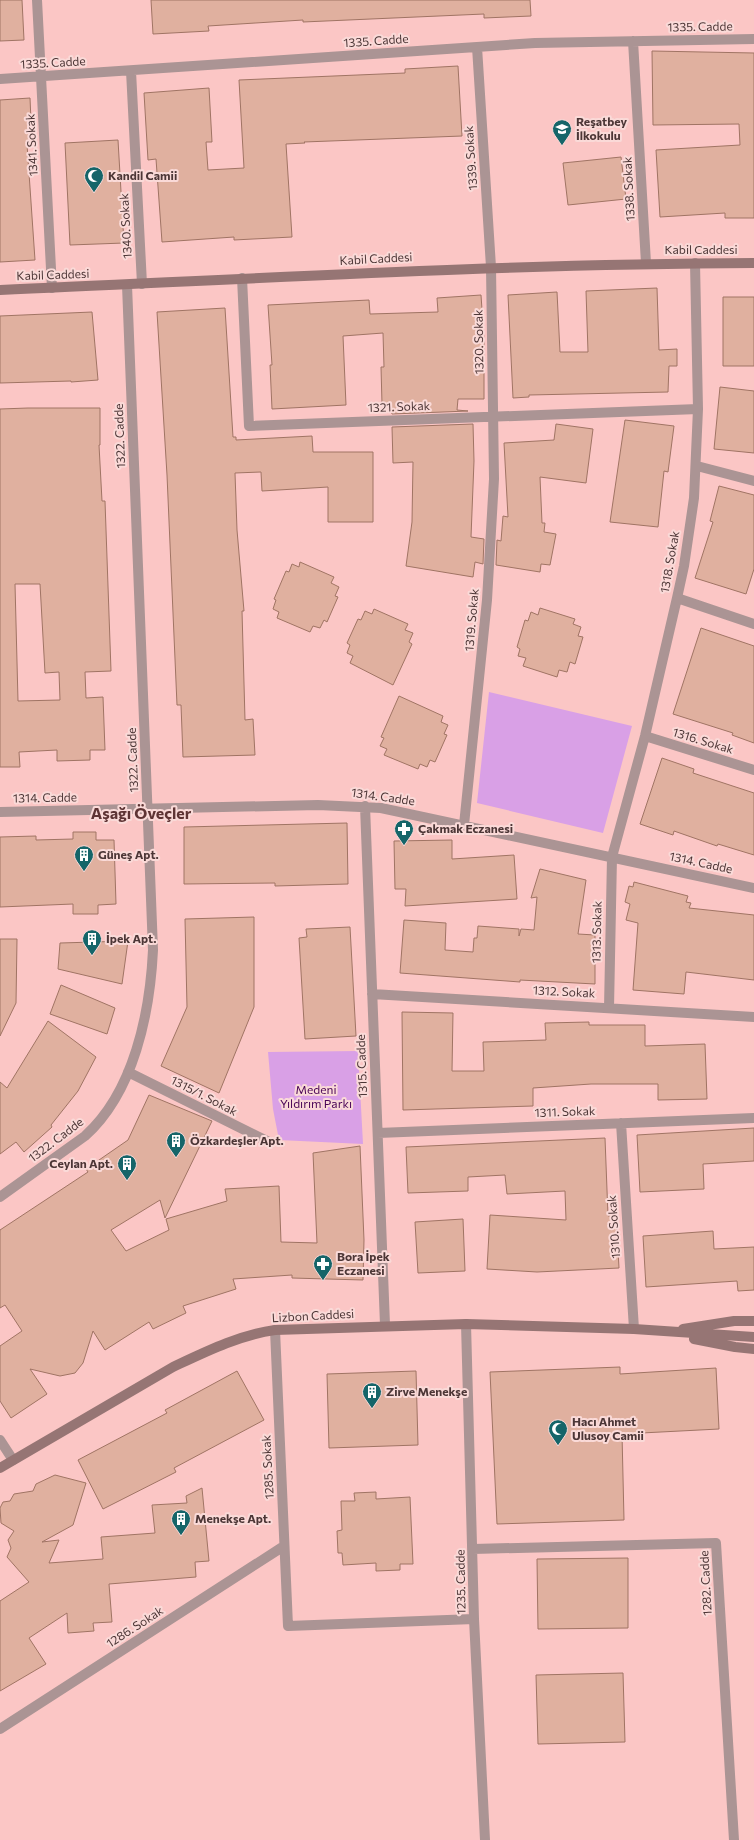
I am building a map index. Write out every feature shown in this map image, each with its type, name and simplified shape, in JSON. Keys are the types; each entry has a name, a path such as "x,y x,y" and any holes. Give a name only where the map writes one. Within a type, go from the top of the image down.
{"main road":[{"name":"Kabil Caddesi","path":"0,290 491,267 646,263 754,263"},
{"name":"Lizbon Caddesi","path":"661,1332 734,1321 754,1321"},
{"name":"Lizbon Caddesi","path":"0,1468 173,1368 203,1353 259,1332 275,1330 466,1324 634,1329 754,1337"},
{"name":"Lizbon Caddesi","path":"661,1332 735,1347 754,1349"}],"street":[{"name":"1341. Sokak","path":"37,0 52,288"},
{"name":"1335. Cadde","path":"0,79 131,72 551,42 754,39"},
{"name":"1338. Sokak","path":"633,41 646,263"},
{"name":"1339. Sokak","path":"477,47 491,267"},
{"name":"1340. Sokak","path":"131,72 142,284"},
{"name":"1318. Sokak","path":"612,857 645,736 677,598 689,532 696,466 698,409 695,263"},
{"name":"1320. Sokak","path":"491,267 494,417"},
{"name":"1321. Sokak","path":"242,278 249,426 698,409"},
{"name":"1322. Cadde","path":"0,1197 94,1128 111,1106 128,1072 146,1011 152,966 148,809 127,284"},
{"name":"1319. Sokak","path":"464,825 490,568 493,509 494,417"},
{"path":"696,466 754,481"},
{"path":"677,598 754,624"},
{"name":"1316. Sokak","path":"645,736 754,770"},
{"name":"1314. Cadde","path":"0,812 318,805 365,806 464,825 754,888"},
{"name":"1315. Cadde","path":"365,806 385,1326"},
{"name":"1313. Sokak","path":"609,1008 612,857"},
{"name":"1312. Sokak","path":"372,994 754,1017"},
{"name":"1315/1. Sokak","path":"128,1072 269,1142"},
{"name":"1311. Sokak","path":"378,1133 754,1118"},
{"name":"1310. Sokak","path":"621,1123 634,1329"},
{"name":"1235. Cadde","path":"466,1324 474,1619 485,1840"},
{"name":"1285. Sokak","path":"275,1330 288,1626 474,1619"},
{"path":"0,1440 13,1460"},
{"name":"1282. Cadde","path":"473,1549 716,1543 734,1840"},
{"name":"1286. Sokak","path":"0,1729 284,1546"}],"green space":[{"path":"489,692 632,726 603,833 477,803"},
{"name":"Medeni Yıldırım Parkı","path":"358,1051 363,1144 279,1140 273,1109 268,1052"}],"building":[{"path":"0,0 22,0 24,40 0,41"},
{"path":"151,0 530,0 531,16 484,18 484,14 303,22 303,20 208,26 209,31 153,34"},
{"path":"652,51 754,53 754,218 725,218 725,213 660,217 656,150 740,145 739,124 653,125"},
{"path":"458,66 462,136 286,144 292,237 234,240 234,237 162,242 156,159 148,160 144,93 209,88 212,142 206,142 208,170 244,168 239,80 405,73 405,69"},
{"path":"30,98 32,144 27,144 35,260 0,262 0,100"},
{"name":"Kandil Camii","path":"118,140 124,243 70,245 65,143"},
{"path":"621,157 626,199 568,205 563,163"},
{"path":"657,288 659,350 677,349 677,366 669,366 668,392 529,395 529,397 513,398 508,295 557,292 560,352 588,352 586,291"},
{"path":"481,295 484,339 484,399 458,399 457,410 468,411 392,414 391,404 382,404 381,367 384,367 383,333 343,336 346,405 272,409 270,365 272,365 268,305 369,300 370,314 438,312 437,298"},
{"path":"723,297 754,297 754,366 723,366"},
{"path":"225,308 233,437 236,437 236,440 312,436 313,452 373,452 373,522 328,522 328,487 262,491 261,472 235,473 237,530 244,611 242,611 245,720 253,719 255,755 183,757 181,705 177,705 167,475 157,312"},
{"path":"92,312 98,380 0,383 0,316"},
{"path":"720,387 754,391 754,453 714,449"},
{"path":"100,408 99,445 102,501 105,501 111,671 85,672 86,698 103,697 105,750 90,750 90,760 57,761 57,750 19,752 20,767 0,767 0,409","holes":["15,584 40,584 45,673 59,672 60,700 18,701"]},
{"path":"625,420 674,426 668,472 664,471 658,527 610,522"},
{"path":"473,424 474,461 471,537 484,539 483,564 475,562 473,577 406,566 412,522 413,462 393,463 392,427"},
{"path":"556,424 593,429 586,483 540,477 542,523 545,523 544,532 556,534 550,565 541,564 540,572 496,565 497,540 501,541 503,516 508,517 504,443 554,440"},
{"path":"719,486 754,495 754,569 746,594 695,578 713,522 710,521"},
{"path":"300,562 334,577 331,583 339,587 335,596 338,597 327,622 324,620 320,628 313,626 310,632 277,618 279,612 273,609 276,600 274,599 286,571 289,572 292,564 299,567"},
{"path":"540,608 575,619 573,624 581,627 578,636 583,637 575,664 570,662 567,672 559,670 557,677 523,666 526,658 518,656 520,649 517,647 525,620 528,621 531,612 538,615"},
{"path":"374,609 408,624 405,630 413,633 409,642 412,644 393,685 350,663 353,656 347,653 350,645 347,643 358,619 361,620 365,611 372,614"},
{"path":"701,628 754,646 754,743 732,735 733,733 673,714"},
{"path":"399,696 443,716 441,722 448,725 444,734 447,735 435,762 430,760 427,767 420,764 418,769 384,755 387,749 380,746 384,738 381,737"},
{"path":"662,758 694,769 693,773 754,793 754,855 718,844 717,846 674,831 673,835 640,824"},
{"path":"347,823 348,884 275,886 275,883 184,884 184,827"},
{"path":"73,832 96,832 96,840 114,840 116,904 98,905 98,914 73,914 73,904 0,907 0,837 36,836 36,840 73,839"},
{"path":"452,840 452,859 514,855 517,899 405,906 406,889 395,889 394,841"},
{"path":"540,869 586,880 578,934 595,935 595,984 520,980 520,982 400,973 404,920 446,923 445,950 473,952 474,938 477,938 478,926 519,929 519,936 521,929 534,930 537,897 531,898"},
{"path":"634,882 688,896 686,902 691,903 689,908 754,915 754,980 686,972 684,994 633,990 638,923 626,920 630,904 625,902 629,886 633,887"},
{"path":"254,917 254,1007 219,1093 161,1066 187,1007 185,919"},
{"path":"350,927 356,1036 305,1039 299,938 307,937 306,929"},
{"path":"0,939 17,939 16,1003 0,1036"},
{"name":"İpek Apt.","path":"128,941 122,984 58,969 60,943"},
{"path":"61,985 115,1008 107,1034 50,1014"},
{"path":"402,1012 453,1013 452,1071 484,1071 483,1042 546,1040 545,1023 589,1022 589,1025 645,1025 645,1046 705,1044 707,1099 658,1100 658,1084 591,1084 533,1088 533,1106 403,1110"},
{"path":"48,1021 96,1057 78,1091 51,1125 52,1127 24,1152 16,1142 0,1154 0,1082 7,1088"},
{"path":"149,1095 212,1121 165,1218 160,1200 111,1230 126,1251 169,1230 166,1219 227,1201 225,1189 279,1186 281,1242 317,1243 313,1153 360,1146 364,1240 363,1280 292,1278 292,1275 233,1279 236,1289 183,1306 186,1313 153,1329 149,1322 105,1350 93,1331 83,1363 75,1373 60,1376 30,1369 47,1394 11,1418 0,1401 0,1346 22,1331 5,1305 0,1308 0,1230 88,1172 86,1169 128,1140"},
{"path":"754,1128 754,1161 703,1164 704,1189 640,1192 637,1135"},
{"path":"605,1138 608,1216 616,1215 619,1268 537,1272 487,1269 490,1215 566,1220 565,1191 507,1194 505,1175 468,1177 468,1191 408,1193 406,1147"},
{"path":"463,1219 465,1271 418,1273 415,1222"},
{"path":"713,1231 714,1249 754,1247 754,1290 738,1291 737,1281 646,1287 643,1236"},
{"name":"Hacı Ahmet Ulusoy Camii","path":"620,1367 620,1374 716,1368 719,1429 622,1434 624,1520 497,1524 490,1372"},
{"path":"237,1371 264,1420 174,1468 176,1472 103,1509 78,1460 167,1413 165,1410"},
{"name":"Zirve Menekşe","path":"416,1371 418,1445 329,1448 327,1374"},
{"path":"55,1475 86,1483 73,1525 42,1542 59,1540 49,1563 103,1559 101,1537 155,1533 152,1505 187,1503 186,1496 202,1488 209,1561 195,1562 196,1577 109,1584 112,1622 93,1623 94,1631 68,1633 67,1613 29,1638 46,1664 0,1691 0,1601 29,1582 7,1557 11,1548 8,1540 14,1531 1,1523 0,1508 3,1502 10,1501 14,1494 33,1491 36,1484"},
{"path":"376,1492 376,1499 410,1497 413,1564 400,1564 400,1570 376,1571 376,1563 343,1565 342,1553 338,1553 337,1531 342,1530 341,1501 355,1501 354,1493"},
{"path":"628,1558 628,1628 538,1629 537,1559"},
{"path":"623,1673 625,1742 538,1744 536,1675"}],"place":[{"name":"Reşatbey İlkokulu","path":"562,146"},
{"name":"Kandil Camii","path":"94,193"},
{"name":"Çakmak Eczanesi","path":"404,846"},
{"name":"Güneş Apt.","path":"84,872"},
{"name":"İpek Apt.","path":"92,956"},
{"name":"Özkardeşler Apt.","path":"176,1158"},
{"name":"Ceylan Apt.","path":"127,1181"},
{"name":"Bora İpek Eczanesi","path":"323,1281"},
{"name":"Zirve Menekşe","path":"372,1409"},
{"name":"Hacı Ahmet Ulusoy Camii","path":"558,1446"},
{"name":"Menekşe Apt.","path":"181,1536"}],"district":[{"name":"Aşağı Öveçler","path":"141,813"}]}
